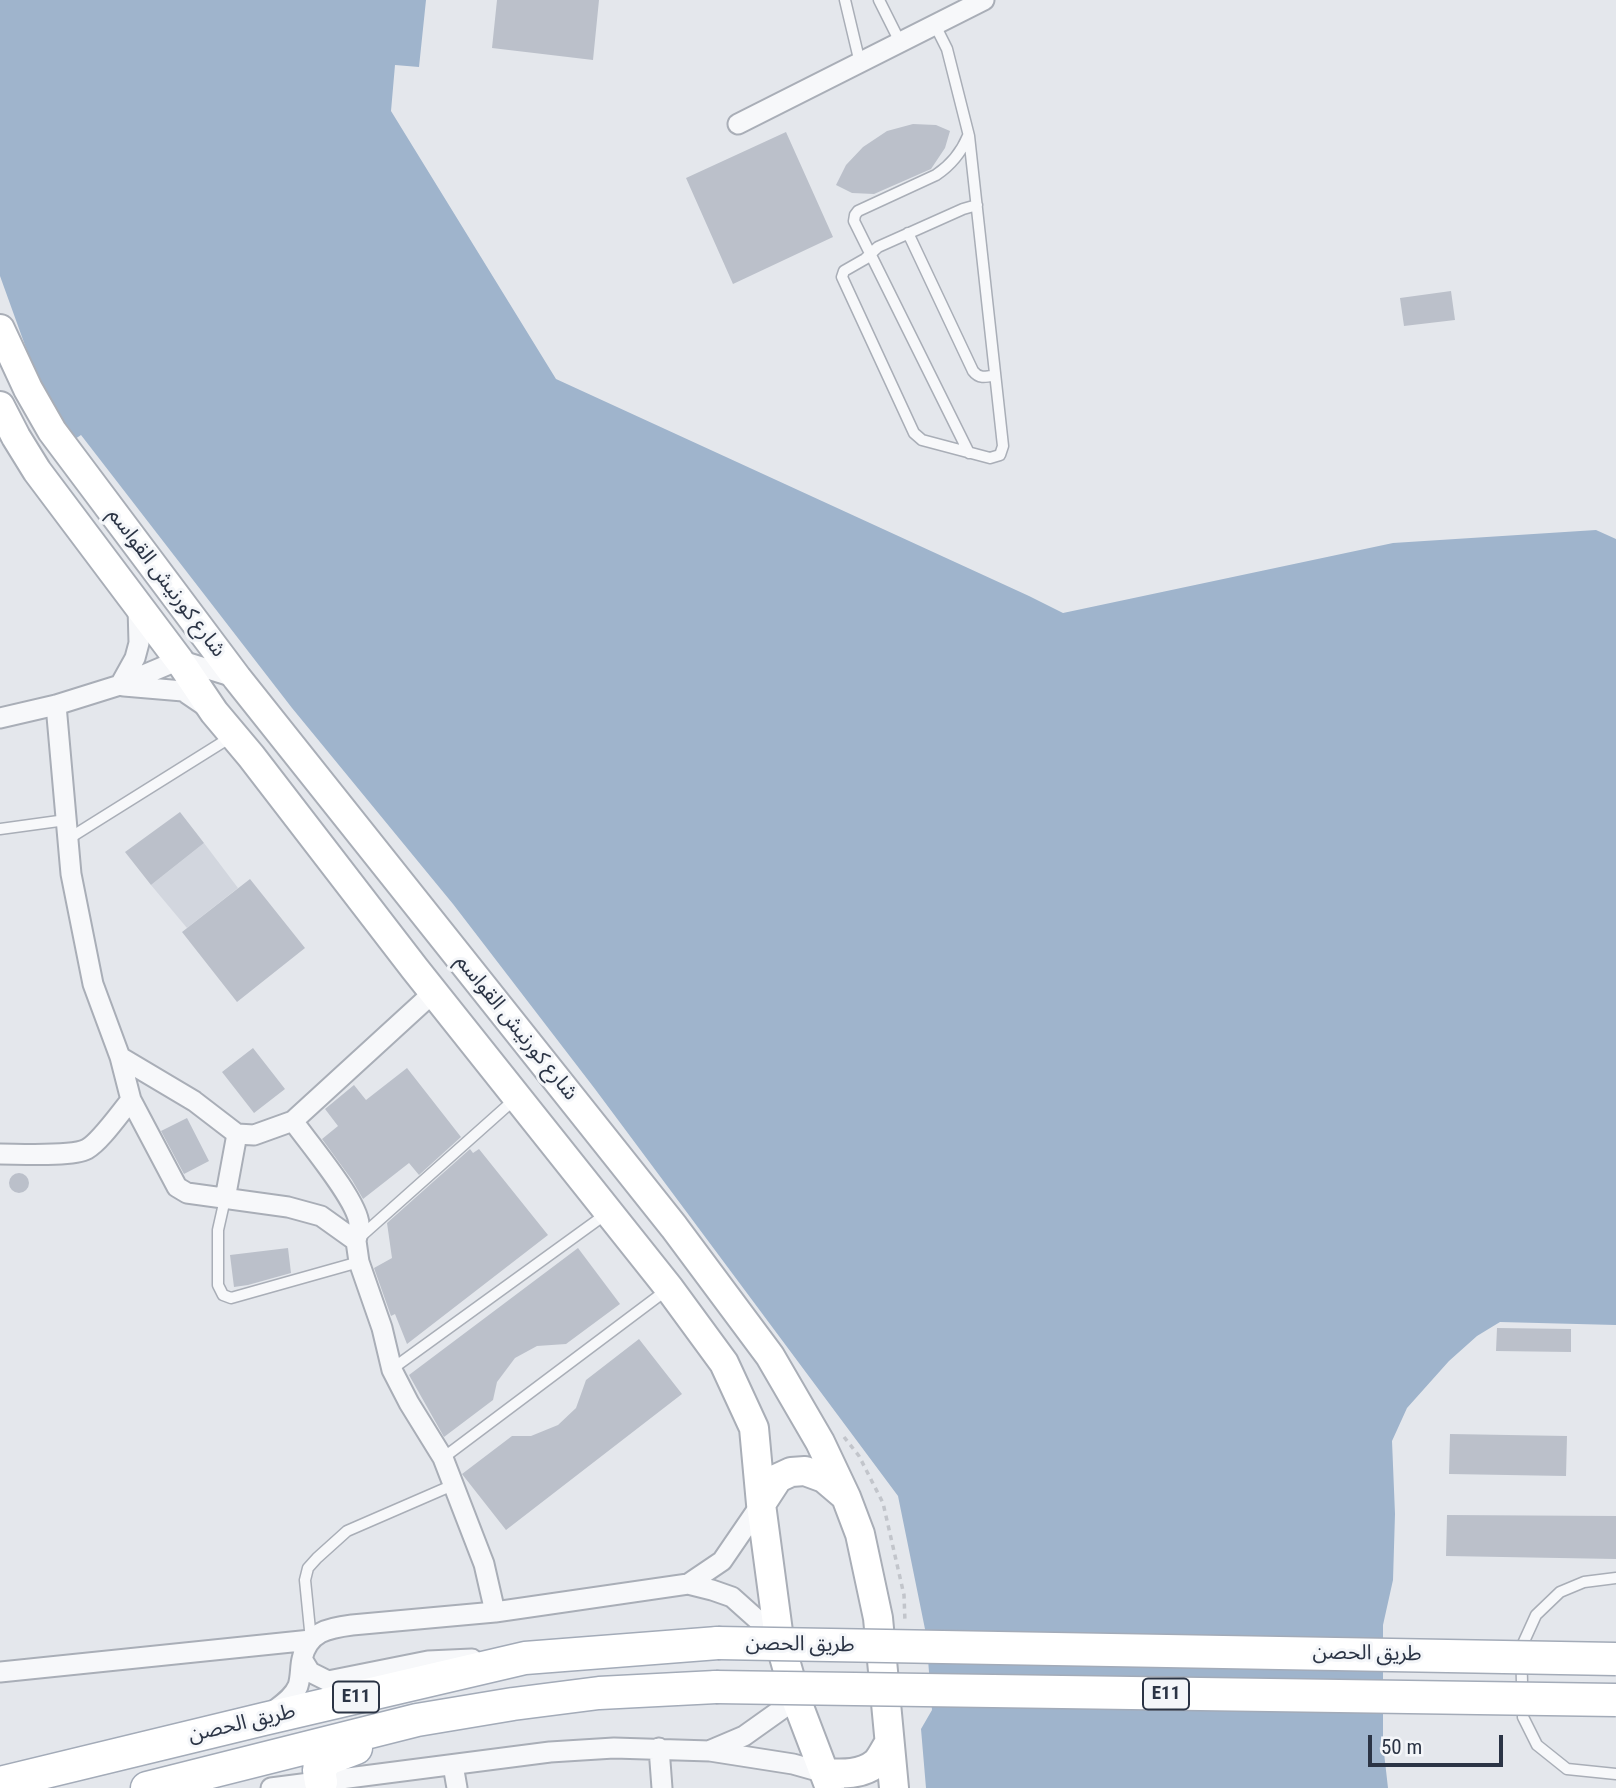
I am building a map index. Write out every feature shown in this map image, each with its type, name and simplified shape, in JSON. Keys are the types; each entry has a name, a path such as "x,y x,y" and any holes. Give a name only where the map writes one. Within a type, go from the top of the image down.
{"main road":[{"name":"شارع كورنيش القواسم","path":"0,329 52,431 237,678 690,1248 770,1356 820,1441 860,1534 878,1618 894,1788"},
{"name":"شارع كورنيش القواسم","path":"0,406 37,471 179,660 214,712 609,1212 724,1363 754,1428 779,1639 796,1699 827,1780"},
{"path":"761,1504 778,1478 791,1472 805,1471 824,1478 846,1497"},
{"name":"طريق الحصن","path":"0,1783 525,1658 718,1643 1616,1659"},
{"path":"321,1782 319,1770 327,1759 359,1748 423,1733 716,1687"},
{"name":"طريق الحصن","path":"147,1788 431,1718 599,1693 716,1687 1616,1700"},
{"path":"827,1780 840,1774 860,1772 877,1762 889,1743"}],"street":[{"path":"738,124 984,0"},
{"path":"120,685 135,658 139,643 138,607"},
{"path":"0,718 56,705 120,685 179,660 237,678"},
{"path":"120,685 183,691 214,712"},
{"path":"56,705 71,874 93,984 120,1057 131,1100 177,1186 187,1193 288,1207 321,1216 356,1241"},
{"path":"120,1057 194,1101 237,1134 254,1135 293,1121 435,992"},
{"path":"0,1154 75,1153 89,1148 131,1100"},
{"path":"293,1121 347,1194 356,1213 359,1224 356,1241 359,1262 382,1328 391,1370 443,1458 484,1564 495,1612"},
{"path":"225,1199 237,1134"},
{"path":"688,1584 722,1562 761,1504"},
{"path":"264,1718 290,1699 298,1686 306,1644 317,1634 333,1628 495,1612 688,1584 732,1597 779,1639"},
{"path":"0,1672 311,1640"},
{"path":"302,1659 310,1672 328,1681 428,1661 525,1658"},
{"path":"710,1751 744,1736 796,1699"},
{"path":"278,1787 550,1752 614,1748 710,1751 793,1765 827,1780"},
{"path":"659,1748 662,1788"},
{"path":"453,1765 457,1788"}],"lane":[{"path":"845,0 860,63"},
{"path":"879,0 900,42"},
{"path":"935,24 947,49 969,136 977,205 995,375 1002,451 990,458 922,440 914,433 842,277 844,271 861,262 878,247 977,205"},
{"path":"969,136 952,163 936,175 856,212 854,218 855,225 969,453"},
{"path":"908,233 973,371 982,377 995,375"},
{"path":"0,829 67,830 234,735"},
{"path":"356,1241 517,1097"},
{"path":"225,1199 218,1230 218,1285 223,1295 231,1298 359,1262"},
{"path":"391,1370 609,1212"},
{"path":"443,1458 669,1289"},
{"path":"311,1640 305,1580 308,1567 347,1531 453,1485"},
{"path":"1616,1578 1584,1582 1560,1592 1536,1615 1521,1648 1523,1717 1537,1745 1567,1769 1616,1774"}],"shaded area":[{"path":"204,843 238,888 187,928 151,885"}],"water":[{"path":"0,0 426,0 419,67 395,65 391,111 556,379 1063,613 1393,543 1596,530 1616,539 1616,1325 1500,1322 1477,1336 1449,1361 1407,1408 1392,1441 1395,1514 1393,1580 1383,1625 1383,1744 1388,1788 926,1788 921,1729 932,1710 926,1634 898,1496 595,1089 453,904 292,708 81,435 72,441 35,373 0,276"}],"building":[{"path":"497,0 599,0 593,60 492,48"},
{"path":"913,124 936,125 950,131 945,148 931,169 874,194 852,193 836,185 846,165 863,147 887,131"},
{"path":"786,132 833,237 733,284 686,178"},
{"path":"1451,291 1455,320 1404,326 1400,298"},
{"path":"180,812 204,843 151,885 125,852"},
{"path":"250,879 305,948 237,1002 182,932"},
{"path":"253,1048 285,1089 254,1113 222,1072"},
{"path":"407,1068 461,1137 419,1175 409,1163 363,1199 322,1139 338,1126 325,1109 354,1085 366,1100"},
{"path":"187,1118 209,1161 184,1174 161,1131"},
{"path":"470,1149 473,1153 479,1149 548,1235 407,1344 395,1314 391,1316 374,1268 392,1258 387,1223"},
{"path":"19,1173 26,1176 29,1183 26,1190 19,1193 12,1190 9,1183 12,1176"},
{"path":"288,1248 291,1273 234,1287 230,1255"},
{"path":"578,1248 620,1304 566,1344 537,1346 515,1358 497,1382 493,1400 444,1437 409,1375"},
{"path":"1497,1328 1571,1329 1571,1352 1496,1351"},
{"path":"639,1339 682,1394 506,1530 462,1474 512,1436 531,1436 558,1425 576,1408 586,1380"},
{"path":"1450,1434 1567,1436 1566,1476 1449,1474"},
{"path":"1447,1515 1616,1516 1616,1559 1446,1556"}]}
